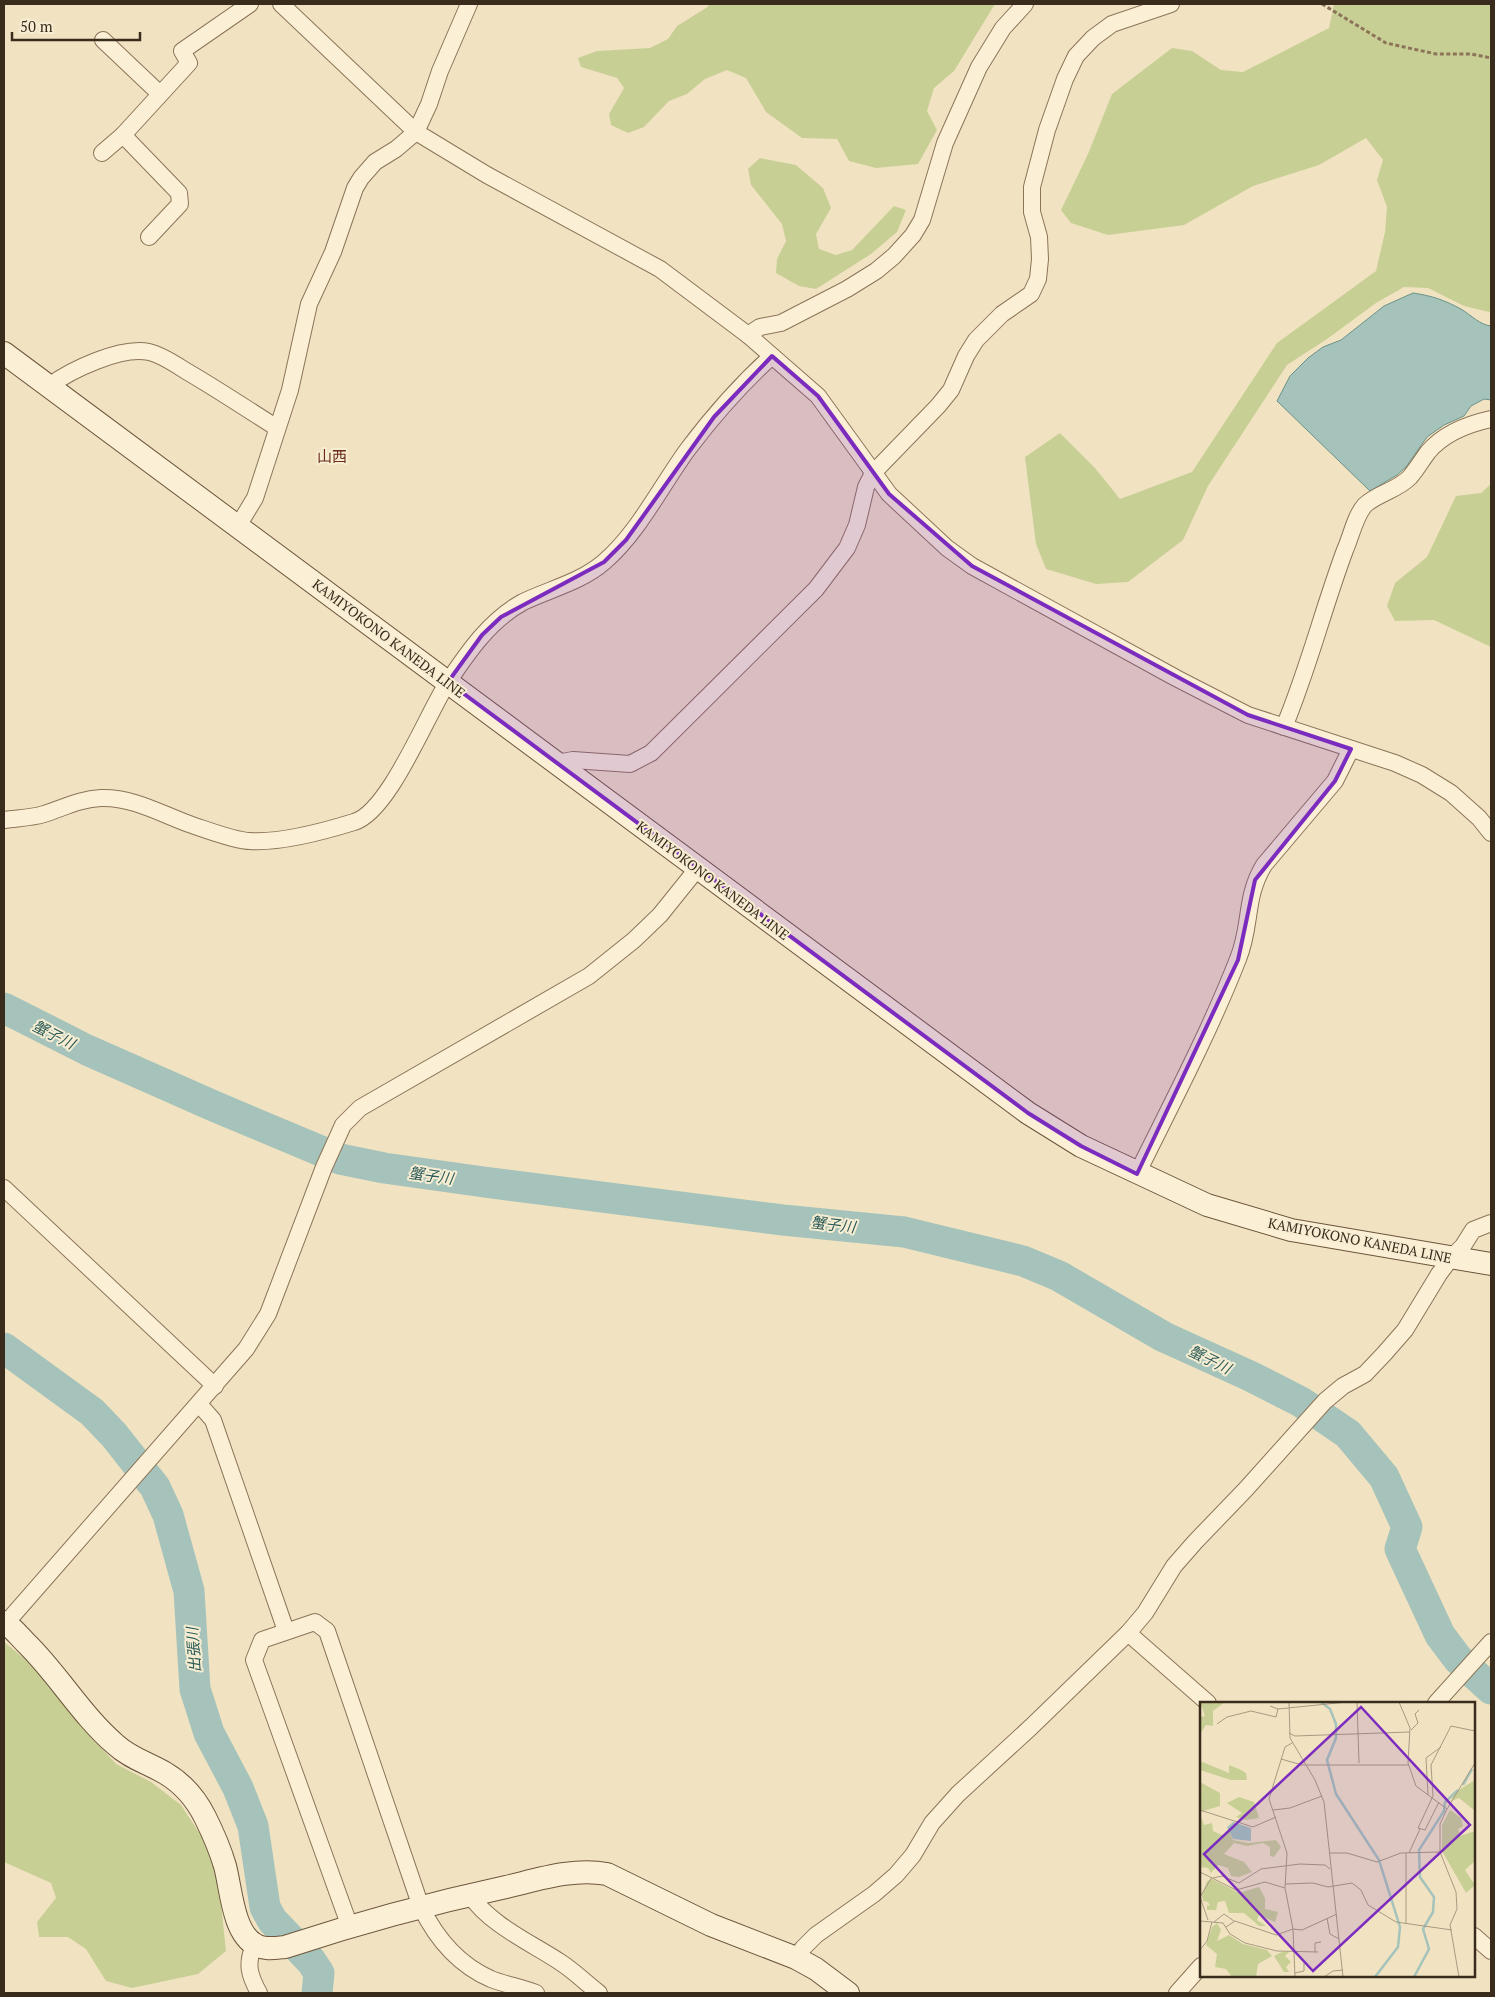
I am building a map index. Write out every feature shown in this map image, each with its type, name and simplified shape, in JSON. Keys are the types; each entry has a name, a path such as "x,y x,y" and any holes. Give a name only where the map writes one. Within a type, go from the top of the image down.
{"main road":[{"name":"KAMIYOKONO KANEDA LINE","path":"4,353 1028,1113 1081,1146 1208,1206 1291,1230 1491,1264"},
{"path":"5,1623 41,1658 94,1724 115,1745 129,1755 179,1782 193,1797 215,1839 225,1866 237,1920 244,1934 254,1945 267,1949 285,1947 421,1907 570,1872 590,1871 608,1874 711,1925 796,1958 816,1968 848,1993"}],"street":[{"path":"102,153 122,135 189,64 182,51 250,4"},
{"path":"281,4 416,132 487,175 660,270 748,334 818,396 889,494 947,548 972,566 1176,678 1248,715 1395,763 1429,779 1451,793 1479,818 1491,833"},
{"path":"238,526 255,498 290,390 310,304 333,252 355,188 375,162 396,149 416,132 469,4"},
{"path":"748,334 760,327 781,323 848,289 894,256 913,235 922,220 945,143 978,67 1003,28 1025,4"},
{"path":"556,763 573,760 630,764 652,753 816,589 847,548 857,526 866,487 873,473 951,390 966,356 976,340 1002,314 1023,302 1031,294 1038,279 1040,259 1039,238 1032,212 1032,187 1047,130 1065,79 1076,56 1093,38 1112,24 1171,4"},
{"path":"103,40 160,94"},
{"path":"122,135 179,193 180,204 149,237"},
{"path":"49,386 94,360 131,352 148,352 165,359 277,428"},
{"path":"4,820 41,815 74,802 102,798 138,803 192,825 248,841 277,840 358,821 372,809 393,783 434,704 482,635 501,617 522,603 586,575 604,562 626,540 688,449 714,417 748,378 772,356"},
{"path":"1284,727 1293,706 1333,583 1358,516 1365,505 1398,487 1409,478 1429,451 1442,439 1460,428 1491,419"},
{"path":"1137,1174 1238,960 1246,936 1248,904 1255,880 1264,865 1334,781 1351,749"},
{"path":"5,1623 215,1386 246,1348 268,1314 324,1167 343,1125 360,1108 589,976 634,940 660,915 697,869"},
{"path":"4,1188 215,1386"},
{"path":"796,1958 816,1935 874,1894 896,1875 913,1855 932,1823 958,1794 1031,1727 1128,1633 1146,1612 1174,1566 1195,1542 1246,1489 1325,1401 1343,1386 1365,1374 1384,1354 1405,1330 1451,1258 1464,1246 1473,1230 1491,1223"},
{"path":"199,1404 213,1420 286,1631"},
{"path":"350,1927 254,1660 262,1640 315,1622 327,1631 421,1907 429,1924 446,1946 463,1962 491,1978 536,1993"},
{"path":"1128,1633 1207,1702"},
{"path":"1437,1702 1491,1642"},
{"path":"470,1895 475,1903 489,1916 562,1963 599,1993"},
{"path":"1475,1937 1491,1951"},
{"path":"254,1945 248,1959 251,1979 258,1993"},
{"path":"1177,1993 1200,1967"}],"path":[{"path":"1322,4 1386,43 1436,54 1471,54 1491,58"}],"highlighted area":[{"path":"772,356 818,396 889,494 972,566 1248,715 1351,749 1335,781 1255,880 1238,960 1137,1174 1081,1146 1028,1113 448,682 482,635 501,617 604,562 626,540 714,417"}],"green space":[{"path":"710,4 995,4 954,71 934,88 927,111 937,130 918,164 876,168 849,161 837,139 802,138 766,112 746,78 727,70 705,79 687,94 669,101 644,127 628,133 611,125 609,114 624,88 617,78 581,67 578,58 597,51 650,48 668,39 677,26"},
{"path":"1334,4 1491,4 1491,310 1489,312 1464,306 1428,288 1404,287 1376,303 1327,339 1287,365 1208,486 1183,540 1128,582 1096,584 1046,569 1036,544 1025,457 1060,433 1095,468 1120,499 1192,472 1277,343 1376,271 1385,232 1387,207 1377,180 1383,160 1366,138 1319,165 1253,186 1184,225 1108,235 1071,223 1061,210 1088,154 1112,94 1172,48 1192,51 1221,70 1243,72 1329,28"},
{"path":"760,158 796,165 823,188 831,208 816,234 819,249 836,255 852,250 894,206 906,210 897,232 871,254 816,289 799,286 776,273 777,259 786,241 782,224 751,185 748,169"},
{"path":"1491,484 1491,647 1434,620 1395,621 1387,606 1395,583 1427,557 1456,496 1481,493"},
{"path":"4,1642 31,1664 116,1764 151,1782 181,1805 209,1848 221,1904 226,1951 198,1974 132,1988 106,1981 86,1949 68,1937 39,1937 37,1922 56,1898 51,1883 4,1862"}],"water":[{"path":"1413,293 1444,301 1461,309 1479,322 1491,326 1491,400 1484,399 1471,406 1464,416 1444,425 1427,437 1406,467 1397,475 1370,491 1277,401 1290,376 1308,358 1323,347 1341,340 1384,306"}],"waterway":[{"name":"蟹子川","path":"4,1008 87,1050 340,1159 384,1168 484,1182 783,1220 904,1232 1023,1261 1059,1276 1164,1337 1250,1376 1301,1402 1348,1434 1384,1477 1407,1527 1400,1549 1440,1635 1458,1659 1491,1689"},
{"name":"出張川","path":"4,1348 92,1412 114,1435 155,1487 168,1515 189,1591 195,1689 209,1733 238,1788 253,1826 265,1907 272,1920 311,1961 319,1973 317,1993"}],"district":[{"name":"山西","path":"332,456"}]}
